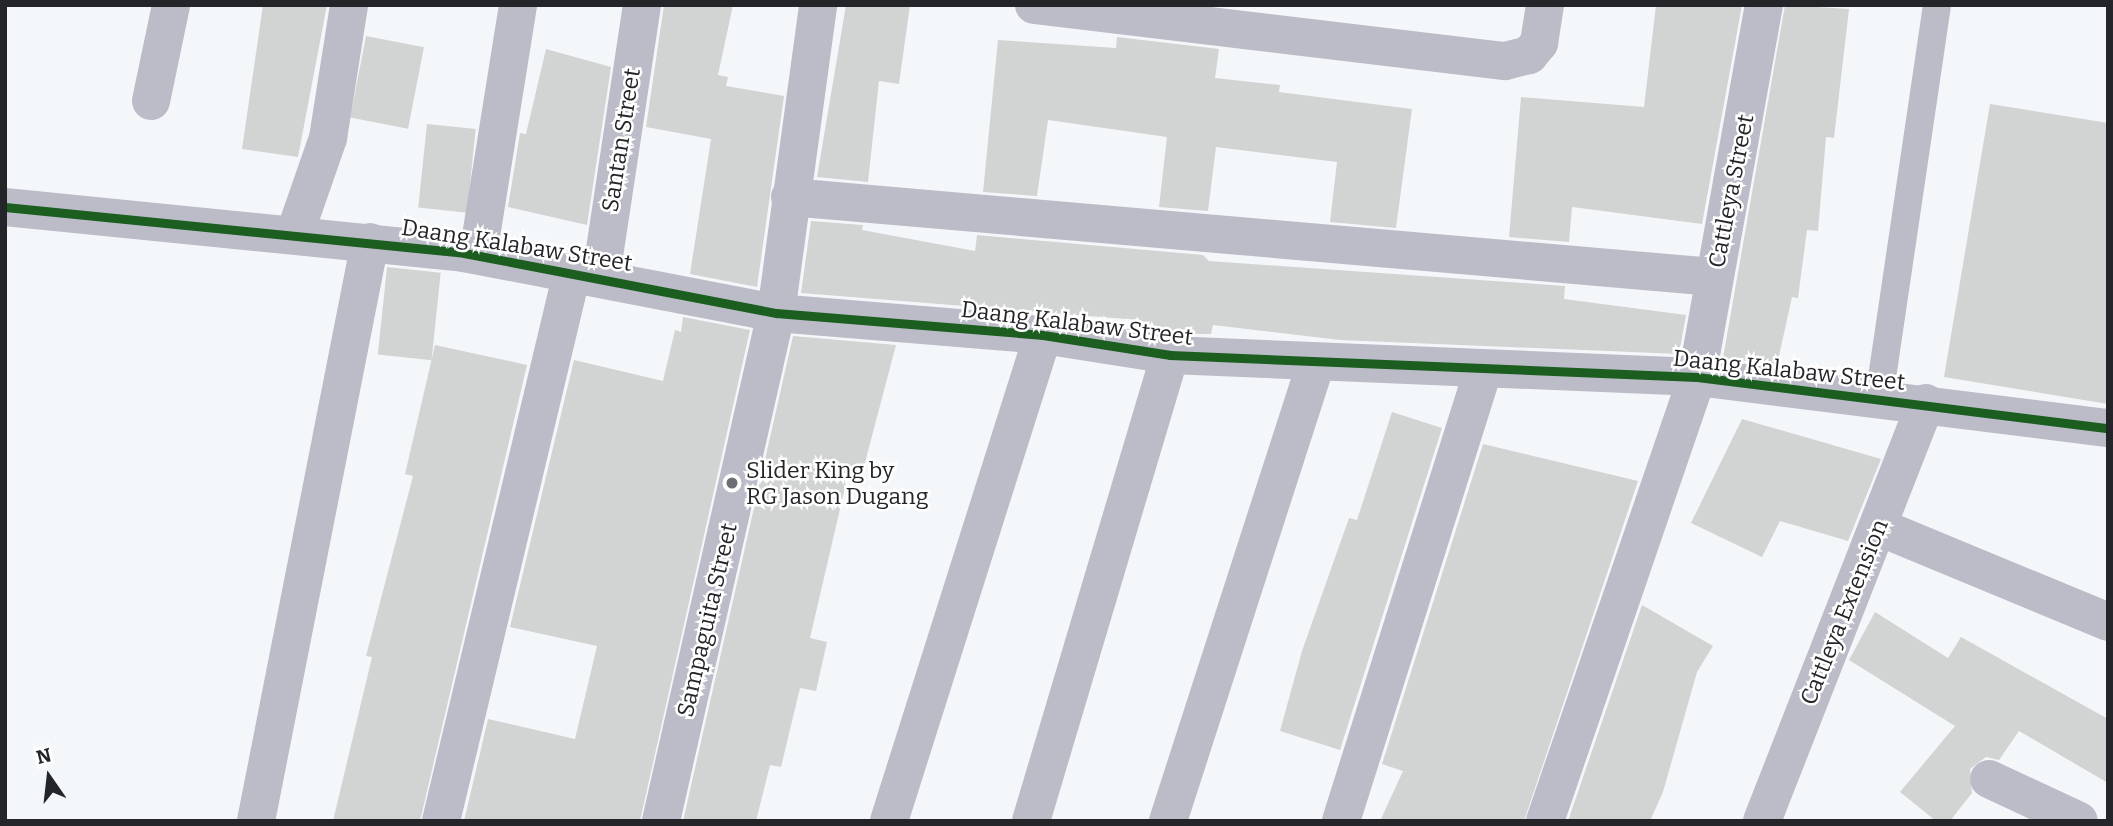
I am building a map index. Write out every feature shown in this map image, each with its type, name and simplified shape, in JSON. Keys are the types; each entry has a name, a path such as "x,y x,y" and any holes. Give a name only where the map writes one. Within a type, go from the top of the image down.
{"street":[{"path":"151,101 170,5"},
{"path":"295,233 328,138 349,5"},
{"path":"478,255 518,5"},
{"name":"Santan Street","path":"441,821 586,274 642,5"},
{"name":"Sampaguita Street","path":"662,821 776,313 818,5"},
{"path":"1034,5 1486,60 1529,55 1539,43 1545,5"},
{"name":"Cattleya Street","path":"1545,821 1697,377 1764,5"},
{"path":"790,197 1714,277"},
{"name":"Daang Kalabaw Street","path":"5,207 295,233 478,255 776,313 1043,335 1170,355 1483,371 1697,377 1926,403 2108,428"},
{"path":"256,821 370,242"},
{"path":"889,821 1043,335"},
{"path":"1031,821 1170,355"},
{"path":"1168,821 1316,362"},
{"path":"1341,821 1483,371"},
{"name":"Cattleya Extension","path":"1762,821 1926,403"},
{"path":"1879,527 2108,622"},
{"path":"1989,779 2079,821"}],"lane":[{"path":"1879,398 1937,5"}],"building":[{"path":"263,5 327,5 298,157 242,149"},
{"path":"664,5 733,5 718,75 728,77 726,86 784,96 757,287 690,274 711,139 646,127"},
{"path":"846,5 910,5 899,84 879,81 868,182 817,177"},
{"path":"1656,5 1742,5 1702,224 1572,207 1569,242 1509,237 1521,97 1644,107"},
{"path":"1785,5 1849,9 1834,138 1826,137 1818,231 1807,230 1798,298 1792,297 1777,365 1723,358"},
{"path":"366,36 424,47 408,129 350,117"},
{"path":"1117,37 1219,49 1215,78 1280,85 1279,92 1412,109 1396,228 1330,222 1337,162 1216,147 1208,211 1159,207 1167,137 1048,120 1037,196 983,192 998,40 1116,48"},
{"path":"546,49 611,67 587,225 508,207 520,133 526,134"},
{"path":"1990,104 2108,123 2108,404 1944,377"},
{"path":"427,124 476,129 467,213 418,208"},
{"path":"811,221 863,225 862,230 975,251 977,235 1203,255 1209,261 1565,286 1564,299 1686,315 1679,354 1340,340 1213,325 1211,334 1200,334 1138,328 1139,320 801,293"},
{"path":"387,267 441,273 432,360 378,355"},
{"path":"683,317 750,330 640,821 464,821 488,719 575,739 597,646 510,627 574,360 663,381 675,330 681,332"},
{"path":"793,336 896,345 863,470 850,466 810,638 827,642 816,691 800,688 781,767 770,765 756,821 683,821"},
{"path":"435,345 527,365 420,821 333,821 372,657 366,656 413,476 405,474"},
{"path":"1392,412 1442,428 1340,750 1280,731 1302,651 1349,518 1357,520"},
{"path":"1742,419 1881,459 1848,541 1780,521 1762,557 1691,523"},
{"path":"1483,444 1638,481 1524,821 1380,821 1403,771 1382,764"},
{"path":"1642,605 1713,646 1697,672 1663,792 1650,821 1568,821"},
{"path":"1875,612 1948,658 1961,637 2108,719 2108,783 2019,731 1999,760 1986,757 1970,769 1972,793 1950,821 1936,821 1900,792 1955,726 1849,660"}],"cycle path":[{"path":"5,207 464,253 776,313 1043,335 1170,355 1697,377 2108,428"}],"place":[{"name":"Slider King by RG Jason Dugang","path":"732,483"}]}
